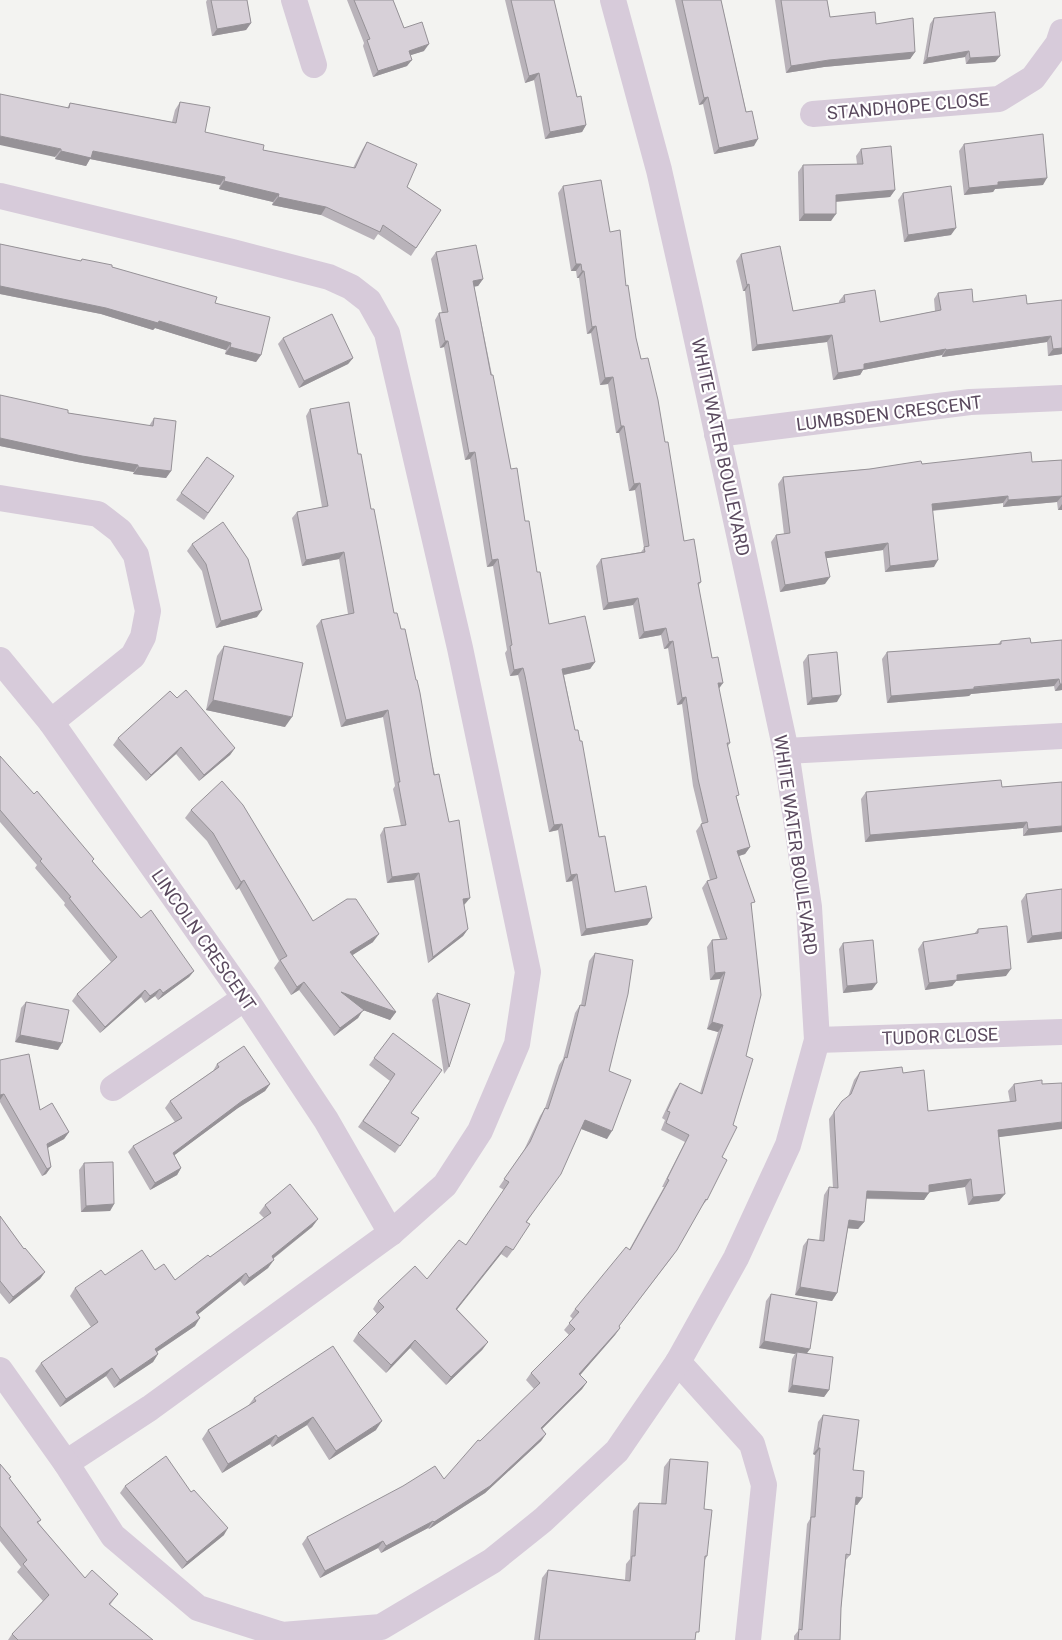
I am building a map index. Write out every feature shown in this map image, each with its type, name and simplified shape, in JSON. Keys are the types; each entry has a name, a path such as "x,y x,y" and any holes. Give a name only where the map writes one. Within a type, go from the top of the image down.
{"street":[{"path":"294,0 314,66"},
{"name":"WHITE WATER BOULEVARD","path":"0,1370 66,1462 113,1536 198,1608 282,1635 383,1633 492,1561 543,1520 618,1451 678,1362 736,1258 788,1146 817,1040 808,907 786,751 659,170 613,0"},
{"name":"STANDHOPE CLOSE","path":"813,114 999,98 1034,78 1058,44 1062,32"},
{"path":"0,196 232,252 329,278 351,287 369,301 387,333 460,648 528,972 517,1044 480,1132 444,1185 391,1233 158,1402 66,1462"},
{"name":"LUMBSDEN CRESCENT","path":"716,434 970,402 1062,398"},
{"path":"0,498 98,514 120,530 136,556 148,611 143,637 133,656 51,722"},
{"name":"LINCOLN CRESCENT","path":"0,660 51,722 245,998 326,1120 391,1233"},
{"path":"786,751 1062,736"},
{"path":"114,1088 245,998"},
{"name":"TUDOR CLOSE","path":"817,1040 1062,1032"},
{"path":"678,1362 752,1444 764,1485 748,1640"}],"building":[{"path":"211,0 247,0 251,23 217,29"},
{"path":"354,0 393,0 404,28 422,22 429,44 409,51 412,60 378,71 367,40 370,39"},
{"path":"511,0 554,0 577,97 581,96 586,125 550,132 539,73 529,76"},
{"path":"682,0 721,0 746,112 752,111 758,139 719,148 708,97 704,98"},
{"path":"781,0 827,0 830,17 875,12 876,24 913,18 915,52 829,60 791,66"},
{"path":"995,12 1000,56 970,58 969,51 927,58 934,18"},
{"path":"0,94 69,108 70,103 176,123 180,102 210,107 205,132 264,145 263,150 355,168 367,142 417,164 407,187 441,210 416,248 383,225 380,232 326,207 278,197 279,194 224,181 225,177 93,151 91,158 61,151 61,149 0,136"},
{"path":"1043,134 1047,178 998,182 998,185 969,188 964,144"},
{"path":"891,146 895,190 836,195 836,214 804,214 803,165 863,164 861,149"},
{"path":"601,180 610,232 620,230 626,286 628,285 636,338 641,359 648,358 665,442 668,442 684,541 694,539 701,582 698,583 712,658 718,657 723,683 718,683 730,743 727,743 739,795 736,796 750,847 737,851 755,902 751,903 761,995 746,1056 753,1059 733,1125 737,1127 722,1157 727,1160 707,1200 677,1250 619,1326 620,1328 579,1374 587,1382 541,1428 546,1434 490,1486 434,1522 386,1546 383,1541 325,1571 307,1537 403,1486 435,1466 444,1479 478,1440 480,1441 540,1383 531,1373 575,1329 569,1323 579,1312 575,1309 626,1247 630,1250 669,1180 667,1179 689,1135 666,1123 670,1112 667,1111 680,1083 702,1094 723,1025 712,1022 725,972 715,973 712,940 727,939 707,881 717,878 701,824 708,822 698,779 686,697 682,698 673,641 669,642 666,628 644,632 638,598 608,603 601,559 645,552 644,547 649,546 640,483 634,484 624,426 621,426 613,377 605,378 596,326 592,327 584,271 582,271 581,264 576,264 563,186"},
{"path":"951,186 956,228 908,235 903,193"},
{"path":"0,244 81,261 82,259 112,265 112,267 217,297 215,303 270,317 261,355 230,347 231,343 159,321 158,323 106,308 0,286"},
{"path":"476,245 483,279 473,281 491,375 493,375 511,469 517,468 525,521 529,521 537,572 540,572 549,624 585,616 595,662 562,669 575,730 578,730 580,741 582,741 599,837 605,836 615,892 646,886 652,918 586,929 577,874 571,875 562,824 554,825 523,668 514,670 510,646 512,645 498,559 492,560 475,452 469,453 448,341 445,341 439,313 448,312 436,252"},
{"path":"780,246 793,311 845,302 844,295 875,290 880,322 941,310 938,293 972,289 973,302 1026,295 1027,304 1062,300 1062,348 1053,349 1051,336 946,349 864,364 864,369 838,373 832,335 757,345 749,284 747,285 741,254"},
{"path":"332,314 353,358 304,381 283,338"},
{"path":"0,395 68,410 68,413 153,426 154,418 176,421 171,471 138,467 138,465 82,456 0,438"},
{"path":"349,402 358,454 361,454 371,509 374,509 394,613 397,613 401,629 405,629 420,693 434,775 439,774 449,822 459,820 470,898 463,899 468,929 433,957 419,873 392,877 384,828 406,825 388,710 346,720 321,620 354,613 344,552 306,560 297,512 328,506 310,409"},
{"path":"1031,452 1032,462 1062,460 1062,496 1008,500 1008,496 932,504 938,560 890,566 888,543 825,552 830,577 785,585 776,535 790,533 783,477 870,469 921,461 922,464"},
{"path":"207,457 234,476 208,513 181,493"},
{"path":"223,522 248,559 262,610 221,621 206,564 192,544"},
{"path":"1030,638 1031,643 1062,640 1062,684 1060,684 1059,679 891,696 887,652 1001,644 1001,641"},
{"path":"224,646 303,663 292,717 213,700"},
{"path":"837,652 841,695 812,698 808,655"},
{"path":"186,690 235,748 204,775 181,747 151,775 118,738 170,691 177,698"},
{"path":"0,756 34,794 37,791 94,859 92,861 141,918 151,910 194,971 163,993 160,989 150,996 145,990 105,1027 77,994 117,957 69,898 71,897 40,861 42,859 0,810"},
{"path":"1001,780 1002,787 1062,782 1062,826 1028,829 1027,822 870,835 866,792"},
{"path":"222,781 243,805 313,921 347,899 356,899 379,934 350,952 396,1012 341,992 364,1010 340,1028 304,982 297,987 280,960 287,956 244,880 241,882 213,833 191,810"},
{"path":"1062,889 1062,932 1032,936 1026,894"},
{"path":"1007,926 1011,969 957,975 957,980 929,983 923,942 978,933 978,929"},
{"path":"873,940 877,983 847,986 843,943"},
{"path":"595,953 633,960 628,994 609,1071 631,1080 612,1131 585,1120 561,1174 526,1222 530,1224 513,1250 506,1246 456,1309 488,1342 451,1377 415,1340 391,1365 358,1333 384,1307 378,1301 415,1266 427,1279 459,1240 466,1245 509,1182 504,1179 530,1142 545,1108 548,1109 565,1057 567,1058 580,1005 585,1006"},
{"path":"437,993 470,1004 449,1067"},
{"path":"26,1002 69,1010 62,1043 20,1035"},
{"path":"393,1033 442,1070 411,1113 419,1118 400,1146 363,1121 395,1074 374,1058"},
{"path":"244,1046 270,1084 242,1101 173,1153 181,1168 155,1183 133,1146 182,1118 170,1101 219,1067 217,1064"},
{"path":"29,1054 40,1110 52,1103 69,1132 47,1144 51,1167 47,1169 4,1094 0,1095 0,1060"},
{"path":"902,1067 903,1073 924,1070 928,1111 1016,1101 1014,1084 1042,1080 1042,1084 1062,1083 1062,1122 998,1130 1005,1194 973,1197 971,1179 929,1185 929,1193 867,1191 864,1222 849,1220 837,1293 800,1287 808,1239 824,1241 829,1187 838,1188 834,1112 842,1101 851,1094 860,1072"},
{"path":"113,1162 114,1204 86,1206 84,1163"},
{"path":"290,1184 318,1219 272,1256 274,1260 249,1278 246,1273 196,1312 200,1318 155,1349 158,1354 120,1380 112,1368 66,1399 41,1363 98,1322 75,1288 101,1270 105,1275 142,1250 155,1270 164,1264 175,1280 208,1255 210,1257 271,1213 265,1205"},
{"path":"0,1216 24,1249 45,1272 13,1297 0,1281"},
{"path":"771,1294 817,1302 810,1349 764,1341"},
{"path":"333,1346 382,1421 336,1451 313,1417 278,1438 276,1435 228,1464 208,1430 256,1401 254,1398"},
{"path":"797,1352 833,1357 829,1390 792,1385"},
{"path":"823,1415 859,1420 853,1470 864,1471 862,1498 856,1497 850,1555 846,1554 840,1640 798,1640 799,1629 802,1630 811,1517 815,1517 820,1448 818,1448"},
{"path":"166,1456 191,1492 194,1490 228,1528 187,1562 125,1486"},
{"path":"670,1459 708,1462 704,1509 712,1510 707,1556 705,1556 699,1632 696,1632 695,1640 539,1640 548,1570 630,1581 632,1556 635,1556 639,1503 666,1504"},
{"path":"0,1464 41,1520 37,1522 85,1578 92,1570 118,1594 109,1604 153,1640 18,1640 12,1634 49,1595 23,1564 27,1560 0,1526"}]}
